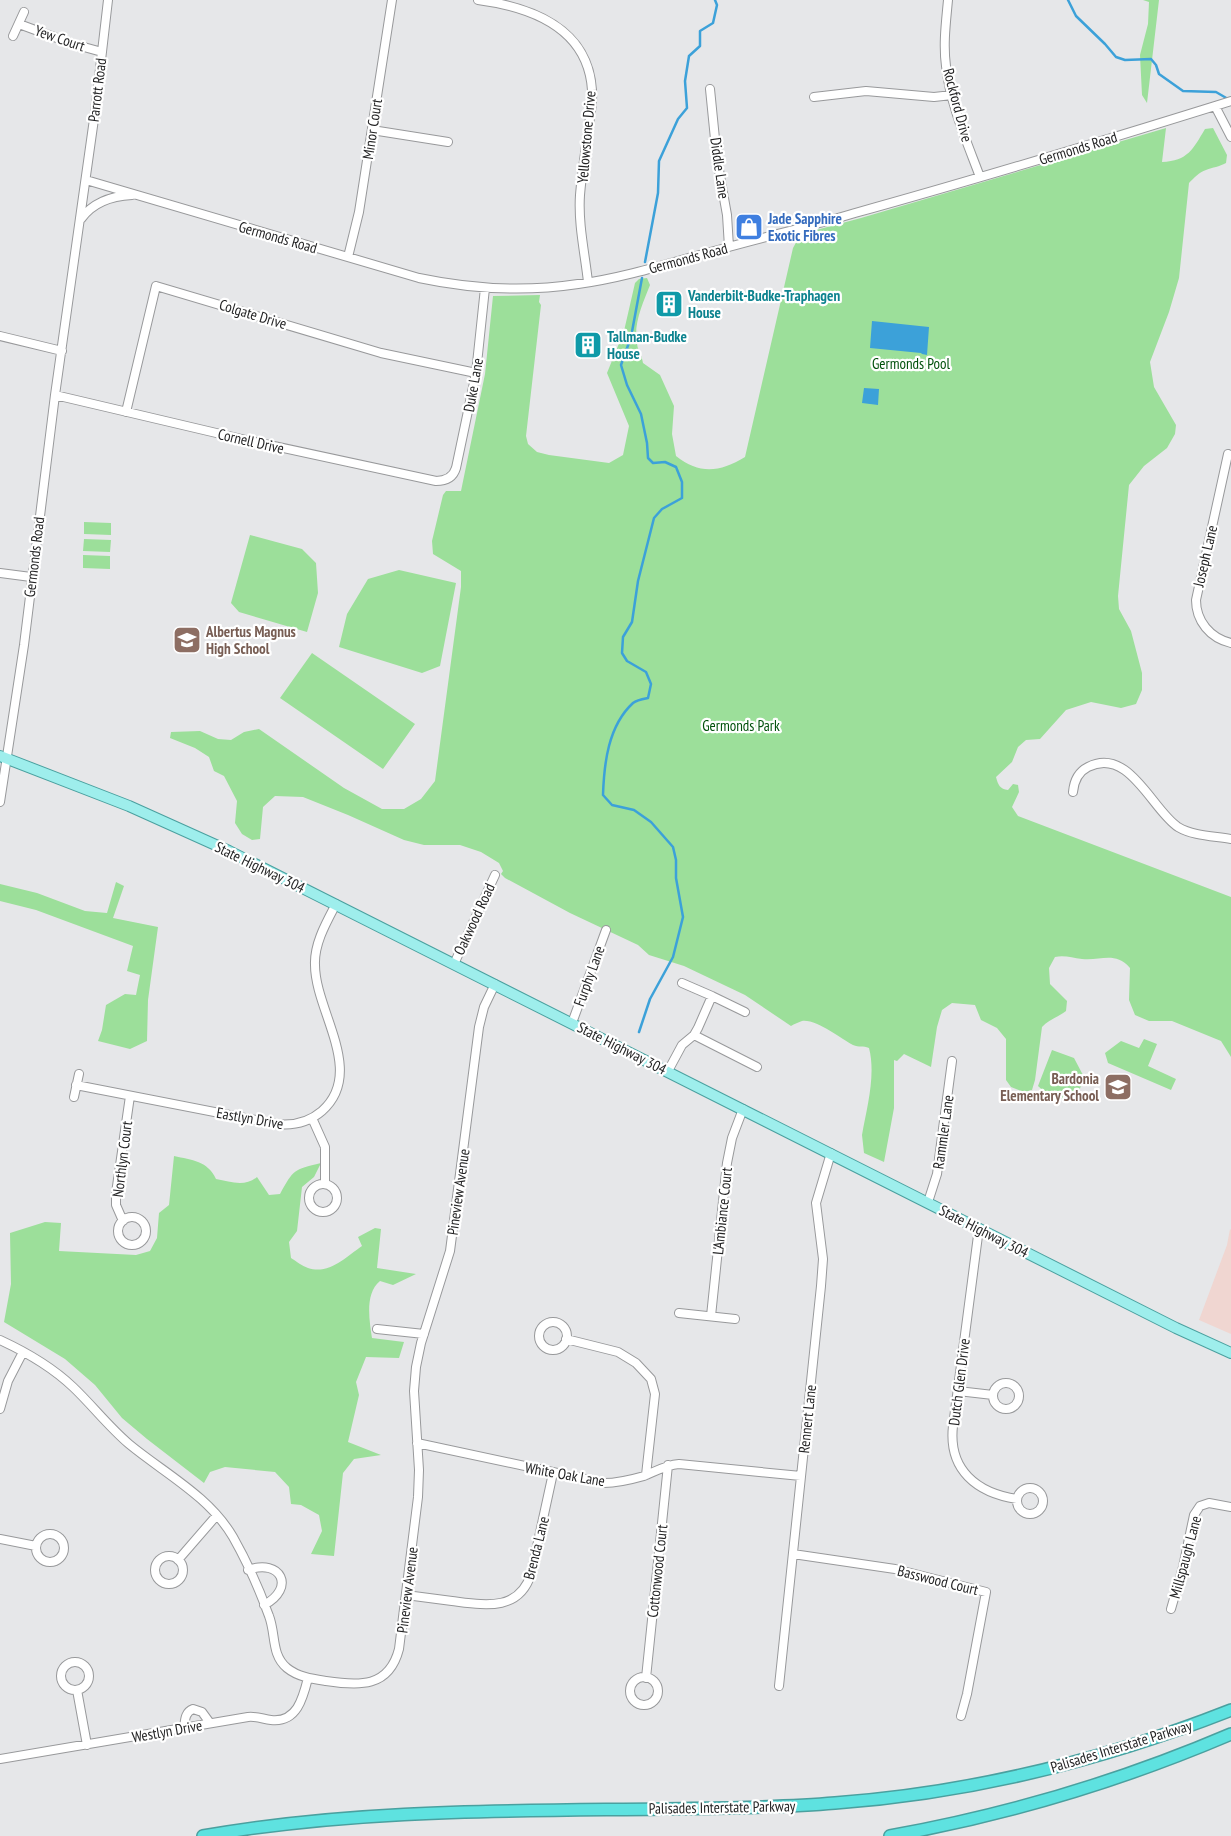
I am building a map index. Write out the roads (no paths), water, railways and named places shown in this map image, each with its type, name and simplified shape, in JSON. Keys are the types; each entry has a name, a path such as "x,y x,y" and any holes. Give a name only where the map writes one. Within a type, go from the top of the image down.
{"highway":[{"name":"Palisades Interstate Parkway","path":"202,1836 296,1822 379,1815 762,1807 890,1798 972,1786 1054,1768 1159,1737 1231,1710"},
{"name":"Palisades Interstate Parkway","path":"890,1836 971,1820 1061,1796 1157,1764 1231,1734"}],"main road":[{"name":"State Highway 304","path":"3,758 89,790 236,854 1176,1328 1231,1353"}],"street":[{"name":"Parrott Road","path":"86,180 108,0"},
{"name":"Minor Court","path":"348,257 360,212 392,0"},
{"name":"Yellowstone Drive","path":"478,0 496,2 535,14 556,26 574,41 584,57 592,89 580,198 588,282"},
{"name":"Rockford Drive","path":"948,0 945,35 946,66 952,95 980,178"},
{"name":"Yew Court","path":"13,36 24,12"},
{"name":"Yew Court","path":"19,24 72,44 102,52"},
{"name":"Diddle Lane","path":"710,89 717,159 727,215 729,247"},
{"path":"814,97 866,91 934,97 952,95"},
{"name":"Germonds Road","path":"0,802 3,758 23,654 55,395 86,180 419,278 454,285 485,288 544,287 588,282 628,274 806,227 980,178 1231,102"},
{"path":"1215,106 1231,137"},
{"path":"372,130 448,142"},
{"name":"Germonds Road","path":"80,223 87,211 98,203 118,197 139,195"},
{"name":"Colgate Drive","path":"126,412 156,286 381,353 476,373"},
{"name":"Duke Lane","path":"449,478 456,468 476,373 485,288"},
{"path":"0,336 62,351"},
{"name":"Cornell Drive","path":"55,395 246,440 436,481 449,478"},
{"name":"Joseph Lane","path":"1228,454 1197,591 1196,604 1199,616 1206,629 1219,639 1231,643"},
{"path":"0,573 32,576"},
{"path":"1073,792 1077,778 1087,768 1097,764 1114,765 1133,776 1163,813 1177,826 1189,832 1231,839"},
{"name":"Oakwood Road","path":"454,964 495,875"},
{"name":"Eastlyn Drive","path":"76,1085 282,1125 298,1124 312,1118 325,1108 333,1098 340,1074 338,1054 316,979 314,965 319,942 336,904"},
{"name":"Furphy Lane","path":"572,1023 606,930"},
{"path":"682,983 745,1012"},
{"name":"Pineview Avenue","path":"0,1340 23,1352 67,1381 122,1438 198,1497 217,1515 233,1538 248,1570 271,1622 275,1649 280,1660 289,1670 308,1678 357,1685 373,1681 386,1673 392,1666 398,1653 418,1504 419,1477 414,1383 416,1367 424,1334 448,1259 479,1027 484,1007 495,984"},
{"path":"668,1071 682,1045 694,1035 712,996"},
{"path":"694,1035 757,1067"},
{"name":"Rammler Lane","path":"928,1202 937,1174 952,1061"},
{"path":"74,1097 79,1074"},
{"name":"Northlyn Court","path":"123,1221 116,1205 116,1193 130,1096"},
{"name":"L'Ambiance Court","path":"711,1316 727,1162 733,1132 743,1109"},
{"path":"312,1118 325,1147 325,1184"},
{"name":"Rennert Lane","path":"779,1686 823,1258 816,1203 831,1153"},
{"name":"Dutch Glen Drive","path":"979,1228 952,1440 955,1455 961,1468 974,1483 984,1490 1001,1497 1017,1499"},
{"path":"679,1313 735,1319"},
{"path":"377,1329 424,1334"},
{"path":"566,1339 618,1352 636,1363 651,1379 655,1394 646,1475"},
{"path":"0,1408 8,1381 23,1352"},
{"path":"958,1391 993,1395"},
{"name":"White Oak Lane","path":"417,1443 604,1483 621,1482 646,1475 668,1465 692,1464 801,1476"},
{"name":"Cottonwood Court","path":"646,1678 668,1465"},
{"name":"Brenda Lane","path":"406,1595 488,1604 504,1602 519,1595 527,1585 531,1574 554,1473"},
{"name":"Millspaugh Lane","path":"1171,1609 1182,1573 1194,1515 1200,1506 1209,1503 1231,1507"},
{"path":"178,1560 217,1515"},
{"path":"0,1540 36,1546"},
{"name":"Basswood Court","path":"793,1554 895,1569 986,1592 967,1694 961,1716"},
{"path":"248,1570 267,1567 280,1576 282,1584 280,1592 272,1601 264,1605"},
{"name":"Westlyn Drive","path":"0,1760 251,1716 272,1720 288,1718 299,1706 308,1678"},
{"path":"77,1690 87,1744"},
{"path":"184,1728 187,1715 194,1708 202,1712 210,1723"}],"water":[{"path":"872,321 929,327 927,355 870,348"},
{"path":"864,388 879,389 878,405 862,403"}],"waterway":[{"path":"645,262 658,193 659,161 678,119 687,108 685,81 689,56 700,46 700,31 713,23 717,5 715,0"},
{"path":"1068,0 1076,16 1116,57 1125,60 1151,59 1156,65 1159,74 1183,91 1216,92 1228,99"},
{"path":"639,1032 650,999 673,957 683,917 673,847 651,822 634,810 612,805 603,795 606,758 613,734 625,712 633,703 648,698 651,684 646,672 627,661 622,653 623,637 632,622 638,581 654,518 662,509 682,498 682,482 676,467 665,462 653,463 648,458 641,414 627,385 621,365 631,337 642,278"}],"place":[{"name":"Jade Sapphire Exotic Fibres","path":"749,227"},
{"name":"Vanderbilt-Budke-Traphagen House","path":"669,304"},
{"name":"Tallman-Budke House","path":"588,345"},
{"name":"Albertus Magnus High School","path":"187,640"},
{"name":"Bardonia Elementary School","path":"1118,1087"}],"park label":[{"name":"Germonds Pool","path":"911,363"},
{"name":"Germonds Park","path":"741,725"}]}
